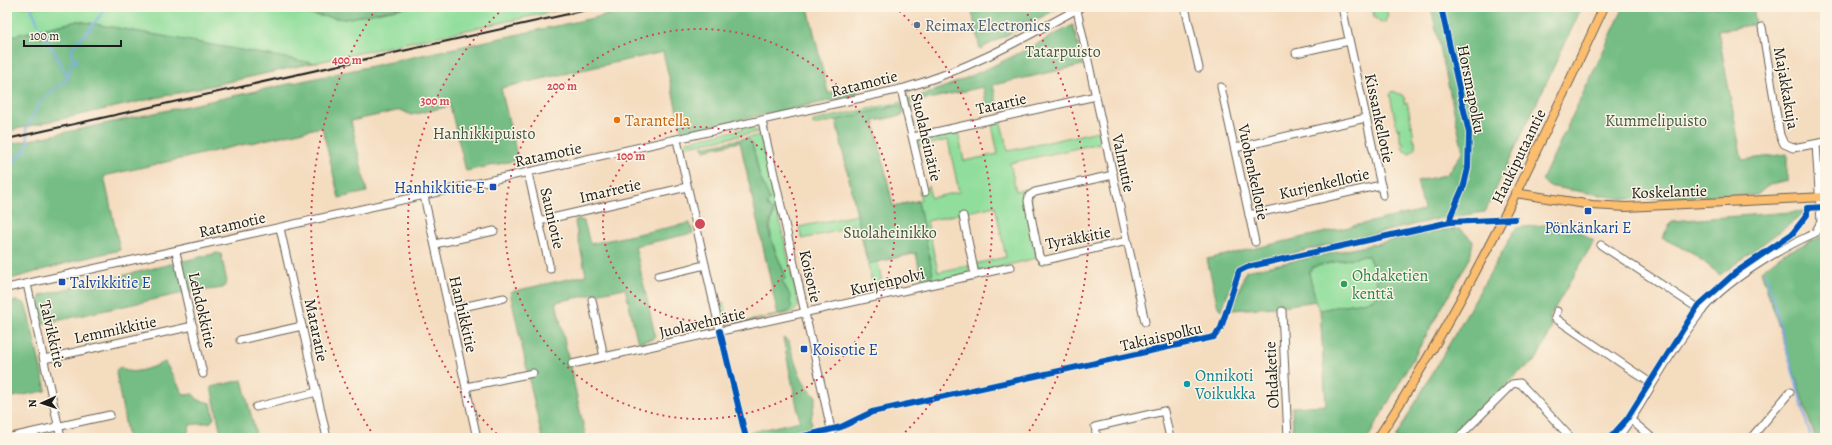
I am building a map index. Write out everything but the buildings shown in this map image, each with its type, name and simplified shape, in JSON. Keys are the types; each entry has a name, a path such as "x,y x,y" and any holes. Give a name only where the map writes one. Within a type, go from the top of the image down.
{"main road":[{"name":"Haukiputaantie","path":"1378,438 1468,288 1515,194 1604,7"},
{"name":"Koskelantie","path":"1515,194 1592,205 1626,207 1822,197"}],"street":[{"path":"1185,7 1199,68"},
{"name":"Kissankellotie","path":"1342,7 1383,195"},
{"name":"Ratamotie","path":"7,288 176,252 901,89 926,82 971,65 1079,8"},
{"name":"Valmutie","path":"1079,8 1096,96 1145,322"},
{"name":"Majakkakuja","path":"1762,27 1780,135 1784,144 1793,148 1816,144"},
{"path":"1296,53 1349,40"},
{"name":"Vuohenkellotie","path":"1221,87 1255,242"},
{"name":"Suolaheinätie","path":"901,89 925,192"},
{"name":"Tatartie","path":"912,137 1096,96"},
{"path":"1235,148 1366,118"},
{"name":"Koisotie","path":"762,121 832,438"},
{"path":"677,140 720,331"},
{"path":"1617,438 1631,420 1652,384 1702,311 1722,292 1754,267 1815,233 1821,222 1822,197 1816,144 1825,142"},
{"name":"Sauniotie","path":"528,173 550,269"},
{"name":"Tyräkkitie","path":"1113,175 1035,192 1029,196 1028,201 1039,256 1042,260 1046,260 1127,242"},
{"name":"Kurjenkellotie","path":"1249,214 1381,185"},
{"name":"Imarretie","path":"539,221 687,187"},
{"name":"Hanhikkitie","path":"424,196 477,438"},
{"path":"963,216 975,275"},
{"name":"Mataratie","path":"280,228 327,438"},
{"path":"435,244 494,231"},
{"path":"1601,245 1702,311"},
{"name":"Lehdokkitie","path":"176,252 203,374"},
{"path":"658,276 705,265"},
{"name":"Kurjenpolvi","path":"805,313 1011,267"},
{"name":"Talvikkitie","path":"27,284 61,438"},
{"path":"448,310 504,298"},
{"path":"592,300 604,357"},
{"name":"Ohdaketie","path":"1282,311 1288,438"},
{"path":"1557,311 1555,318 1652,384"},
{"name":"Juolavehnätie","path":"572,364 805,313"},
{"name":"Lemmikkitie","path":"44,359 193,326"},
{"path":"240,340 302,326"},
{"path":"466,387 533,373"},
{"path":"1458,438 1512,384 1520,383 1571,438"},
{"path":"256,407 317,392"},
{"path":"1751,438 1790,392"},
{"path":"1097,438 1094,427 1164,411 1170,438"},
{"path":"7,438 110,415"},
{"path":"1631,420 1652,438"}],"green space":[{"path":"7,7 285,7 280,10 345,19 407,7 574,7 313,63 78,21 7,37"},
{"path":"285,7 407,7 345,19 279,11"},
{"name":"Hanhikkipuisto","path":"644,7 808,7 828,93 855,87 857,95 682,132 663,52 501,88 518,160 466,171 450,106 411,115 401,110 351,121 367,192 339,198 322,127 104,176 120,250 85,258 7,280 7,145"},
{"path":"971,7 1061,7 980,49"},
{"path":"1382,7 1383,10 1386,10 1388,15 1385,22 1381,23 1374,17 1372,8"},
{"path":"1431,7 1582,7 1485,212 1437,219 1240,266 1221,310 1218,307 1207,259 1424,210 1417,181 1446,175 1463,152"},
{"name":"Kummelipuisto","path":"1624,7 1753,7 1756,24 1718,31 1742,160 1787,154 1787,181 1770,184 1757,195 1624,199 1548,186 1542,180"},
{"path":"78,21 313,63 7,131 7,37"},
{"name":"Tatarpuisto","path":"1073,25 1083,65 993,85 997,104 994,107 987,107 983,87 910,103 915,127 913,127 907,100 971,76 1012,57"},
{"path":"1393,91 1404,96 1406,99 1404,100 1404,103 1407,102 1413,140 1415,140 1414,149 1409,153 1404,151 1401,146 1404,145 1404,142 1401,142 1397,129 1390,95"},
{"name":"Suolaheinikko","path":"902,102 903,115 874,121 893,206 921,200 919,191 926,189 928,186 931,198 959,192 948,140 917,147 918,142 923,138 959,130 960,132 958,132 964,161 998,154 992,125 1001,123 1008,151 1098,131 1100,143 1010,163 1016,191 1030,188 1037,258 983,271 976,267 975,264 1006,257 995,206 927,221 938,272 970,265 967,274 923,284 916,253 878,262 884,293 875,295 859,226 854,227 853,224 850,225 850,228 802,239 799,227 857,215 836,120 813,125 813,121"},
{"path":"900,105 903,115 874,121 893,206 918,201 933,274 921,276 916,253 868,264 836,120"},
{"path":"752,128 758,132 683,147 688,141"},
{"path":"760,135 799,306 793,312 726,327 721,322 718,305 724,303 729,325 778,315 790,302 791,297 782,281 786,277 776,254 772,238 771,222 774,214 768,207 767,203 770,200 760,177 752,143 747,138"},
{"path":"747,138 752,143 760,177 770,200 767,203 768,207 773,210 769,226 770,232 773,245 786,278 782,281 791,297 790,302 792,307 788,312 778,315 740,142 705,150 702,147"},
{"path":"1804,211 1798,218 1720,275 1693,253 1662,238 1672,221"},
{"path":"576,219 584,221 590,244 690,223 693,233 635,246 655,335 653,339 640,342 637,339 625,288 556,302 586,438 542,438 510,292 586,275 575,223"},
{"path":"1561,223 1594,241 1549,318 1552,328 1536,360 1517,374 1454,438 1395,438 1516,228"},
{"path":"1461,229 1473,241 1470,258 1368,438 1293,438 1292,407 1326,405 1320,310 1372,300 1377,294 1376,274 1368,256 1361,256 1313,267 1309,273 1316,301 1275,307 1232,310 1246,271 1442,230"},
{"path":"1825,235 1825,438 1812,438 1814,435 1761,271 1783,254"},
{"path":"217,253 221,254 227,282 223,288 179,294 42,324 38,303 41,295"},
{"name":"Ohdaketien kenttä","path":"1361,256 1368,256 1376,274 1378,295 1372,300 1320,310 1317,305 1309,273 1313,267"},
{"path":"17,301 24,303 27,309 46,390 7,398 7,302"},
{"path":"783,338 789,342 802,379 806,386 816,396 811,419 812,425 797,435 782,438 726,438 800,421"},
{"path":"165,362 184,395 193,394 198,400 211,403 214,418 211,422 190,425 186,438 128,438 116,373 117,369 121,367 125,370 136,371"},
{"path":"242,380 257,438 222,438 211,387"}],"waterway":[{"path":"31,7 38,24"},
{"path":"7,168 26,149 28,140 26,129 40,102 68,78 71,64 77,61 71,54 73,46 90,29 106,7"},
{"path":"40,27 68,77"},
{"path":"1766,274 1811,438"}],"railway":[{"path":"7,139 600,7"}],"cycle path":[{"name":"Horsmapolku","path":"1441,7 1469,133 1468,168 1464,185 1451,215 1450,222"},
{"path":"1610,438 1627,419 1697,307 1735,273 1792,234 1807,215 1807,208 1825,207"},
{"name":"Takiaispolku","path":"796,438 841,427 872,412 1214,337 1221,328 1239,271 1247,267 1450,222 1515,219"},
{"path":"720,331 746,438"}],"place":[{"name":"Reimax Electronics","path":"917,25"},
{"name":"Tarantella","path":"617,120"},
{"name":"Hanhikkitie E","path":"493,187"},
{"name":"Pönkänkari E","path":"1588,211"},
{"name":"Talvikkitie E","path":"62,282"},
{"name":"Ohdaketien kenttä","path":"1344,284"},
{"name":"Koisotie E","path":"804,349"},
{"name":"Onnikoti Voikukka","path":"1187,384"}]}
